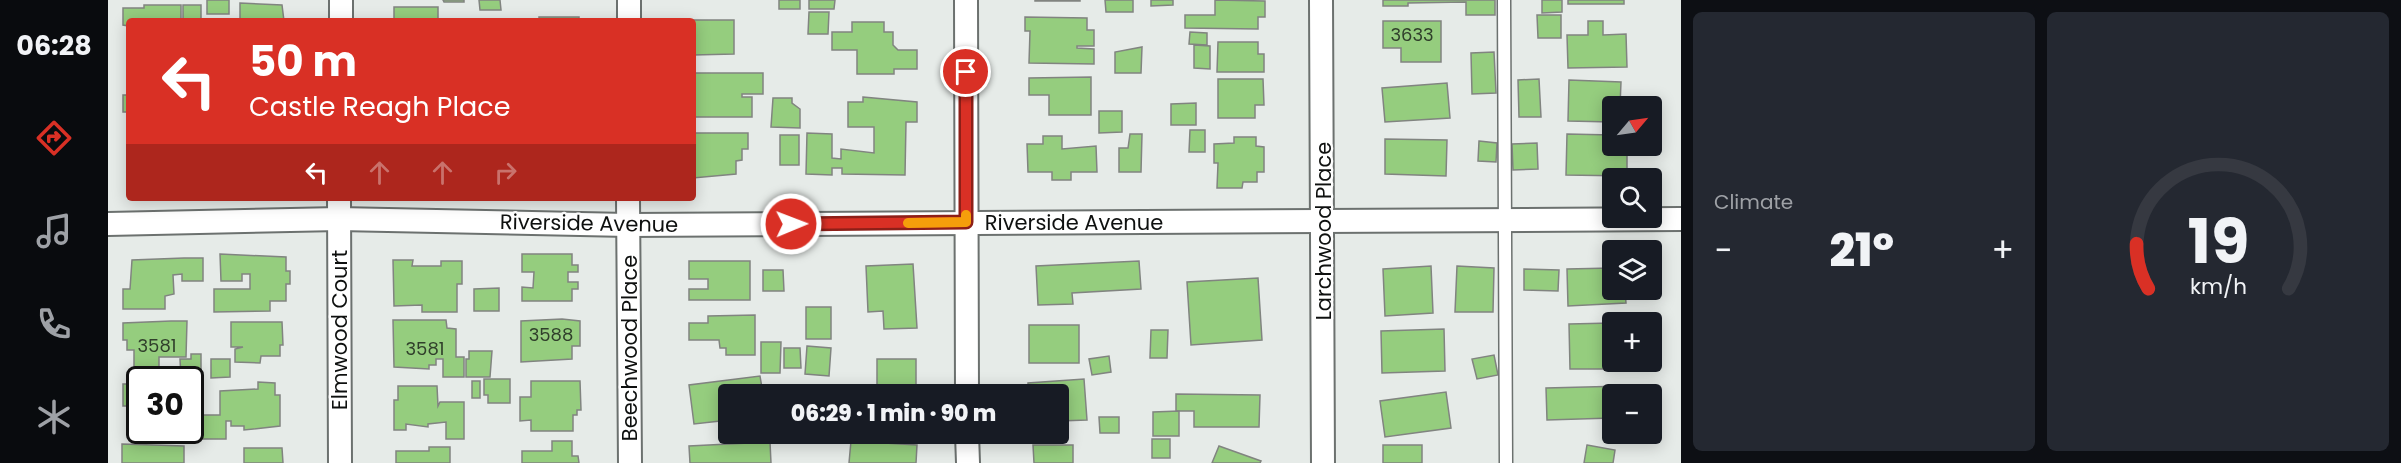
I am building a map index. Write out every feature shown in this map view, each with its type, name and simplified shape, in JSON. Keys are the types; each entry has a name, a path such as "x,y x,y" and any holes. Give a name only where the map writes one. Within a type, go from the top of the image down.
{"street":[{"path":"341,0 341,18"},
{"path":"629,0 629,18"},
{"path":"966,0 967,384"},
{"name":"Larchwood Place","path":"1321,0 1323,463"},
{"name":"Beechwood Place","path":"628,201 630,463"},
{"name":"Riverside Avenue","path":"108,224 339,209 628,225 1681,219"},
{"name":"Elmwood Court","path":"339,209 340,463"},
{"path":"968,444 968,463"}],"lane":[{"path":"1504,0 1506,463"}],"building":[{"path":"207,0 229,0 229,14 207,14"},
{"path":"443,0 464,0 464,2 444,2"},
{"path":"479,0 500,0 501,10 480,10"},
{"path":"779,0 800,0 800,9 779,9"},
{"path":"809,0 835,0 834,9 809,9"},
{"path":"1080,0 1080,1 1035,1"},
{"path":"1105,0 1133,0 1133,12 1106,12"},
{"path":"1151,0 1173,0 1173,5 1151,6"},
{"path":"1215,0 1265,1 1265,17 1258,17 1258,29 1185,28 1185,15 1215,15"},
{"path":"1383,0 1495,0 1495,15 1466,15 1466,2 1383,6"},
{"path":"1542,0 1562,0 1562,12 1542,13"},
{"path":"1568,0 1624,0 1624,4 1568,4"},
{"path":"240,3 282,5 284,18 240,18"},
{"path":"144,5 181,5 181,18 126,18 126,26 123,25 123,8 144,8"},
{"path":"183,5 201,5 201,18 183,18"},
{"path":"394,7 438,7 438,18 394,18"},
{"path":"809,12 829,12 828,34 808,34"},
{"path":"1537,15 1561,15 1561,38 1538,38"},
{"path":"539,17 579,17 579,18"},
{"path":"1025,17 1087,18 1087,30 1094,30 1094,46 1077,46 1077,48 1094,49 1094,64 1029,63 1030,31 1025,31"},
{"path":"696,20 734,20 734,54 696,55"},
{"path":"1383,21 1441,21 1441,62 1401,62 1401,48 1383,48"},
{"path":"1588,21 1603,21 1603,35 1626,34 1627,67 1568,68 1567,35 1588,35"},
{"path":"852,22 884,22 884,32 893,32 893,45 898,50 917,50 917,69 894,69 894,74 857,74 857,50 832,50 832,32 852,32"},
{"path":"1190,32 1207,33 1207,45 1189,44"},
{"path":"1218,42 1258,42 1258,54 1264,54 1264,72 1217,72"},
{"path":"1194,45 1210,46 1210,69 1194,68"},
{"path":"1142,47 1141,73 1115,73 1115,52"},
{"path":"1494,52 1496,93 1472,94 1471,53"},
{"path":"696,73 763,73 763,94 742,94 742,97 752,97 752,117 696,117"},
{"path":"1091,77 1091,115 1049,115 1049,95 1029,95 1029,78"},
{"path":"1218,79 1263,79 1264,105 1255,105 1255,118 1218,118"},
{"path":"1539,79 1541,117 1519,117 1518,80"},
{"path":"1569,80 1621,82 1620,96 1602,96 1602,122 1568,121"},
{"path":"1447,83 1450,118 1385,122 1382,88"},
{"path":"123,95 126,95 126,112 123,112"},
{"path":"863,97 917,102 917,122 906,122 905,175 842,174 842,168 832,168 832,175 806,174 807,133 832,134 832,158 841,159 841,149 874,153 874,127 848,127 848,102 863,102"},
{"path":"773,98 792,98 792,103 800,109 800,128 771,127"},
{"path":"1196,103 1196,125 1171,125 1171,104"},
{"path":"1099,111 1122,111 1122,132 1099,133"},
{"path":"1190,130 1205,130 1205,152 1189,152"},
{"path":"696,133 748,133 748,149 742,149 742,160 736,161 736,174 696,178"},
{"path":"1130,134 1142,134 1141,172 1119,172 1119,148 1128,148"},
{"path":"1567,134 1602,135 1602,156 1627,156 1627,168 1602,168 1602,176 1566,175"},
{"path":"780,135 799,135 799,165 780,165"},
{"path":"1043,136 1062,136 1062,149 1096,146 1097,172 1071,172 1071,180 1052,180 1052,172 1028,172 1027,144 1043,144"},
{"path":"1234,137 1256,137 1256,146 1264,147 1264,172 1257,172 1257,182 1243,182 1242,188 1217,188 1218,163 1214,163 1214,144 1234,143"},
{"path":"1385,139 1447,140 1446,176 1385,174"},
{"path":"1479,141 1497,143 1496,162 1478,161"},
{"path":"1537,143 1538,169 1513,170 1512,144"},
{"path":"220,254 286,257 286,271 290,271 290,284 286,284 286,301 270,301 270,311 214,312 214,289 250,289 250,274 242,274 242,281 221,281"},
{"path":"522,254 572,254 572,265 578,265 578,272 568,272 568,282 578,282 578,289 572,289 572,301 522,301 522,287 533,288 534,272 522,272"},
{"path":"203,258 203,281 182,281 182,274 173,275 174,294 165,296 165,309 123,309 123,289 130,289 132,260"},
{"path":"393,260 413,260 412,266 441,266 441,261 462,261 462,284 457,284 457,312 422,312 422,305 394,306"},
{"path":"689,261 750,261 750,300 689,300 689,289 708,289 708,279 689,279"},
{"path":"1139,261 1141,289 1072,293 1073,304 1038,305 1036,266"},
{"path":"913,264 917,328 884,329 883,311 868,312 866,266"},
{"path":"1431,266 1433,313 1385,316 1383,269"},
{"path":"1457,266 1494,268 1493,312 1455,312"},
{"path":"1602,268 1602,300 1626,300 1626,303 1568,306 1567,269"},
{"path":"1524,269 1559,270 1558,291 1524,290"},
{"path":"763,270 783,270 784,291 763,291"},
{"path":"1258,278 1262,340 1191,345 1187,282"},
{"path":"499,288 499,311 474,311 474,289"},
{"path":"806,307 831,307 831,339 806,339"},
{"path":"755,315 755,355 726,355 726,348 720,348 719,340 689,340 689,323 708,323 708,316"},
{"path":"562,319 580,321 580,346 572,346 572,359 521,362 521,321"},
{"path":"393,320 446,320 447,328 456,329 456,357 464,357 464,377 443,377 443,359 436,359 436,365 429,365 429,369 394,367"},
{"path":"187,321 186,357 159,357 159,366 134,366 134,350 127,350 127,340 123,340 123,323"},
{"path":"231,322 282,322 283,345 280,345 280,356 261,356 260,363 235,362 235,349 243,347 231,347"},
{"path":"1602,323 1602,369 1570,369 1569,324"},
{"path":"1029,325 1079,325 1079,363 1029,363"},
{"path":"1444,329 1445,371 1382,373 1381,331"},
{"path":"1151,330 1168,330 1167,358 1150,358"},
{"path":"761,342 781,342 780,373 761,373"},
{"path":"807,346 831,348 829,376 805,374"},
{"path":"784,348 800,348 801,368 784,368"},
{"path":"469,351 492,351 490,377 466,377 466,359 469,359"},
{"path":"191,354 201,354 201,366 180,366 180,359 191,359"},
{"path":"1494,355 1498,375 1477,379 1472,359"},
{"path":"1109,356 1111,372 1092,375 1089,359"},
{"path":"211,359 230,359 230,377 211,378"},
{"path":"877,359 916,359 916,384 877,384"},
{"path":"760,376 761,384 718,384 718,421 694,424 689,385"},
{"path":"484,379 510,379 510,403 488,403 488,395 484,395"},
{"path":"1084,379 1087,420 1069,421 1069,384 1028,383"},
{"path":"472,381 480,381 480,398 472,398"},
{"path":"531,381 580,381 581,410 577,410 577,415 573,415 573,431 531,431 531,420 520,421 520,397 531,397"},
{"path":"258,382 275,383 275,395 280,395 280,426 244,430 244,426 231,426 231,421 226,421 226,439 204,439 204,415 220,415 220,391 258,389"},
{"path":"123,384 126,384 126,406 123,406"},
{"path":"398,386 437,386 438,406 440,402 464,402 464,439 446,439 446,422 428,424 428,427 406,424 406,430 394,430 394,400 398,400"},
{"path":"1602,387 1602,418 1547,420 1546,388"},
{"path":"1446,392 1451,428 1385,437 1380,401"},
{"path":"1176,394 1260,395 1259,427 1194,427 1194,411 1176,411"},
{"path":"1179,411 1179,436 1153,436 1153,412"},
{"path":"1099,417 1119,417 1119,433 1100,433"},
{"path":"1152,439 1170,439 1170,458 1152,458"},
{"path":"552,441 572,441 572,456 578,456 579,463 522,463 522,451 552,451"},
{"path":"122,444 184,446 184,463 122,463"},
{"path":"770,444 771,463 690,463 689,446"},
{"path":"851,444 917,445 916,463 849,463"},
{"path":"1033,445 1073,445 1073,463 1034,463"},
{"path":"1383,445 1422,445 1422,463 1383,463"},
{"path":"1587,445 1615,450 1613,463 1584,463"},
{"path":"1219,446 1261,461 1260,463 1212,463"},
{"path":"429,447 450,447 450,463 396,463 396,451 429,451"},
{"path":"244,448 282,448 283,463 244,463"}],"slow traffic":[{"path":"908,223 966,222 966,215"}],"route":[{"path":"791,224 966,222 966,72"}]}
